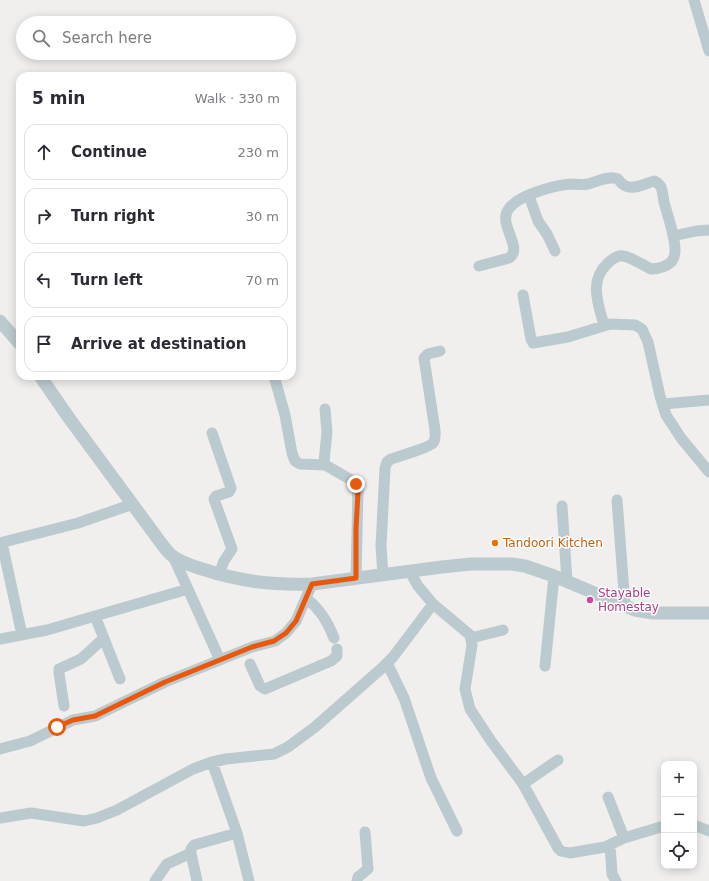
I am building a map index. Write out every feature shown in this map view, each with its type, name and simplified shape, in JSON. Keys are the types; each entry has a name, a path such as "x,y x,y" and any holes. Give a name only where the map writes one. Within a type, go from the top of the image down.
{"street":[{"path":"694,0 709,51"},
{"path":"479,266 509,258 513,255 514,250 505,219 511,206 518,200 549,188 572,184 587,184 611,177 618,179 626,188 635,187 654,181 657,182 661,187 673,236 675,254 671,262 667,265 651,269 623,256 617,256 604,267 598,275 596,290 599,310 604,325"},
{"path":"529,196 538,220 555,251"},
{"path":"673,236 709,230"},
{"path":"523,296 533,343 568,337 610,324 635,325 642,329 648,342 666,415 681,438 709,472"},
{"path":"0,320 16,339"},
{"path":"384,575 381,546 385,468 387,462 391,458 433,444 435,430 424,358 428,354 440,351"},
{"path":"43,380 162,544 173,556 181,561 219,574 260,583 312,584 442,567 499,563 525,566 635,610 653,613 709,613"},
{"path":"275,380 294,458 300,464 325,465 348,478 358,487 356,578"},
{"path":"663,404 709,400"},
{"path":"325,409 327,432 324,459 325,465"},
{"path":"212,433 231,488 229,492 216,496 214,499 232,549 224,561 219,574"},
{"path":"617,500 625,605"},
{"path":"22,635 1,543 78,523 133,504"},
{"path":"545,666 560,579 562,506"},
{"path":"173,556 220,660"},
{"path":"410,572 418,586 433,604 459,625 471,638 472,645 464,689 470,709 491,741 523,784 558,848 561,851 570,853 610,845 624,838 661,827"},
{"path":"0,749 30,741 73,720 95,716 165,682 252,647 274,641 286,633 296,621 307,599 312,584"},
{"path":"0,639 53,628 188,589"},
{"path":"307,599 320,611 331,629 334,638"},
{"path":"0,818 31,813 84,821 97,818 117,810 193,769 212,762 274,754 288,747 314,728 387,663 433,604"},
{"path":"95,616 120,679"},
{"path":"471,638 502,630"},
{"path":"64,706 59,669 80,659 104,638"},
{"path":"250,664 260,686 265,689 331,661 337,656 337,649"},
{"path":"387,663 404,698 431,778 457,831"},
{"path":"523,784 558,760"},
{"path":"212,762 237,833 249,881"},
{"path":"608,797 624,838"},
{"path":"697,826 709,831"},
{"path":"357,881 358,877 368,869 366,832"},
{"path":"197,881 191,849 197,843 237,833"},
{"path":"610,845 612,874 616,881"},
{"path":"155,881 167,864 191,853"}],"place":[{"name":"Tandoori Kitchen","path":"495,543"},
{"name":"Stayable Homestay","path":"590,600"}],"route":[{"path":"57,727 73,720 95,716 165,682 252,647 274,641 286,633 296,621 307,599 312,584 356,578 358,493 358,487 356,484"}]}
